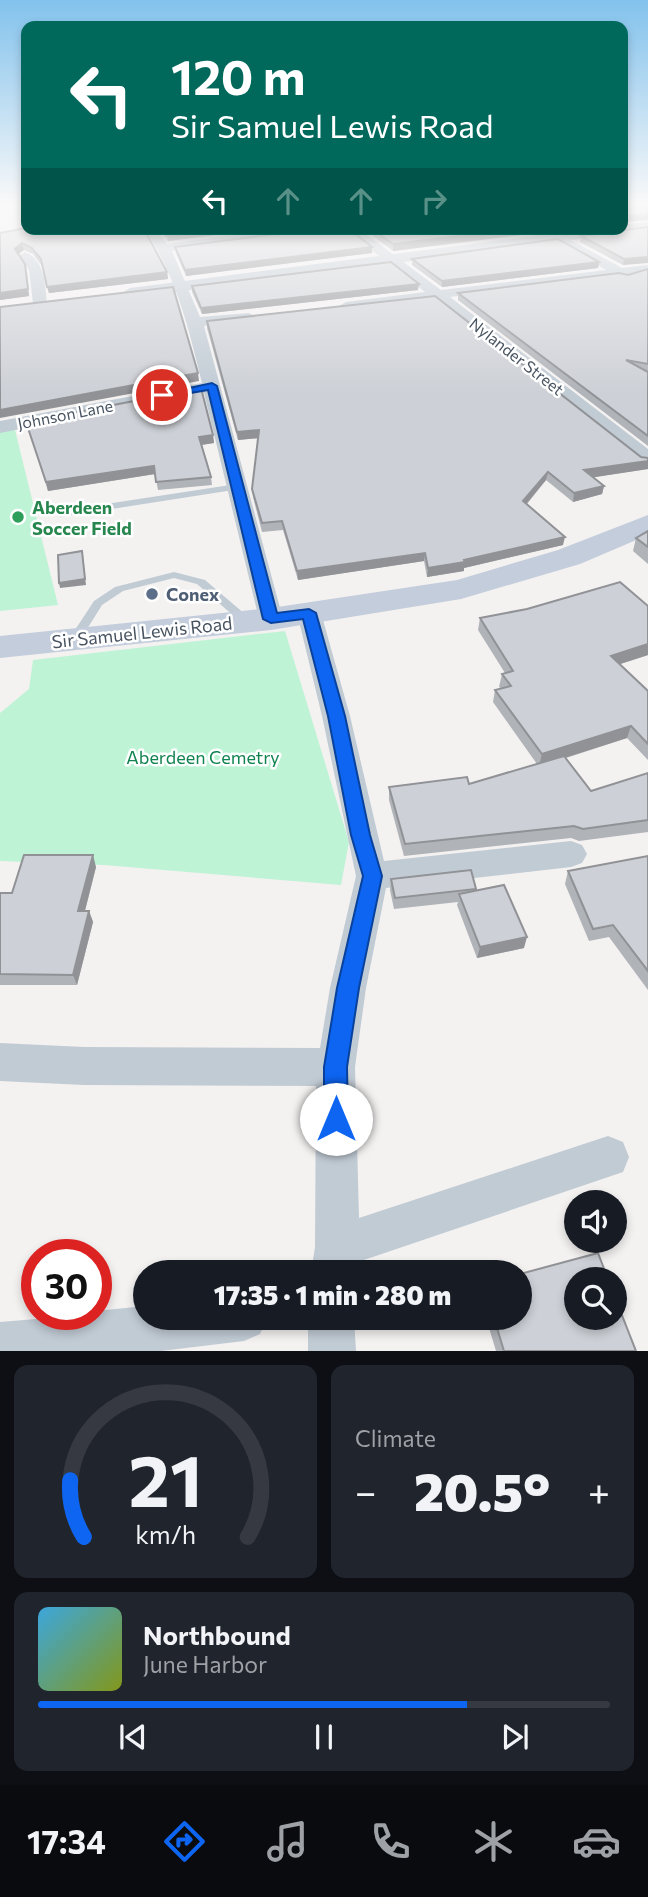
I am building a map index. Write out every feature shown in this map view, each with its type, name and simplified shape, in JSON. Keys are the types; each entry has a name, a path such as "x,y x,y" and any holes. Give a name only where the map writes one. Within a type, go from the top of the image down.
{"main road":[{"name":"Sir Samuel Lewis Road","path":"0,647 259,620 474,585 569,557 648,524"}],"street":[{"path":"34,267 39,303"},
{"path":"172,267 195,322 237,487 259,620"},
{"path":"110,296 335,267"},
{"name":"Nylander Street","path":"402,267 648,459"},
{"path":"612,267 648,287"},
{"path":"329,309 648,269"},
{"path":"195,322 263,316"},
{"name":"Johnson Lane","path":"0,426 212,386"},
{"path":"309,613 336,716 372,876 348,988 336,1067 336,1260 608,1157"},
{"path":"372,876 571,854"},
{"path":"0,1062 84,1066 336,1067"},
{"path":"0,1346 139,1330"},
{"path":"331,1330 332,1351"}],"lane":[{"path":"60,514 237,487"},
{"path":"75,639 97,603 119,589 174,575 201,582 259,620"}],"green space":[{"name":"Aberdeen Soccer Field","path":"14,426 58,605 0,611 0,429"},
{"name":"Aberdeen Cemetry","path":"285,631 349,842 341,885 104,865 0,861 0,713 29,689 33,660"}],"building":[{"path":"0,267 25,267 28,289 0,293"},
{"path":"43,267 164,267 167,272 47,287"},
{"path":"184,267 209,267 185,270"},
{"path":"349,267 397,267 419,284 201,308 192,286"},
{"path":"423,267 557,267 442,281"},
{"path":"648,269 648,364 626,360 648,372 648,436 458,293 619,273 628,275"},
{"path":"173,287 198,373 0,410 0,307"},
{"path":"435,296 641,457 648,458 648,461 584,470 604,486 574,493 548,472 523,501 565,537 464,560 465,562 428,568 425,553 297,571 282,521 262,523 252,489 259,430 237,432 207,321"},
{"path":"201,388 213,435 199,437 211,477 156,482 154,466 46,482 26,422"},
{"path":"648,531 648,547 636,538"},
{"path":"82,551 85,579 59,583 58,555"},
{"path":"620,582 648,606 648,644 611,656 648,691 648,744 631,726 542,754 495,690 511,686 502,674 513,671 480,618 527,609"},
{"path":"564,756 591,791 648,773 648,820 583,829 574,826 405,844 389,787 467,777 469,784"},
{"path":"24,855 93,855 78,911 89,911 73,975 0,974 0,893 12,893"},
{"path":"648,856 648,971 613,925 593,929 568,871"},
{"path":"471,870 476,889 395,898 391,879"},
{"path":"504,885 527,937 480,947 459,894"},
{"path":"598,1253 603,1267 564,1267 564,1330 627,1328 636,1351 504,1351 498,1330 532,1330 532,1271"}],"place":[{"name":"Aberdeen Soccer Field","path":"18,517"},
{"name":"Conex","path":"152,594"}],"route":[{"path":"162,395 212,386 271,619 309,613 336,716 372,876 348,988 336,1067 336,1119"}]}
